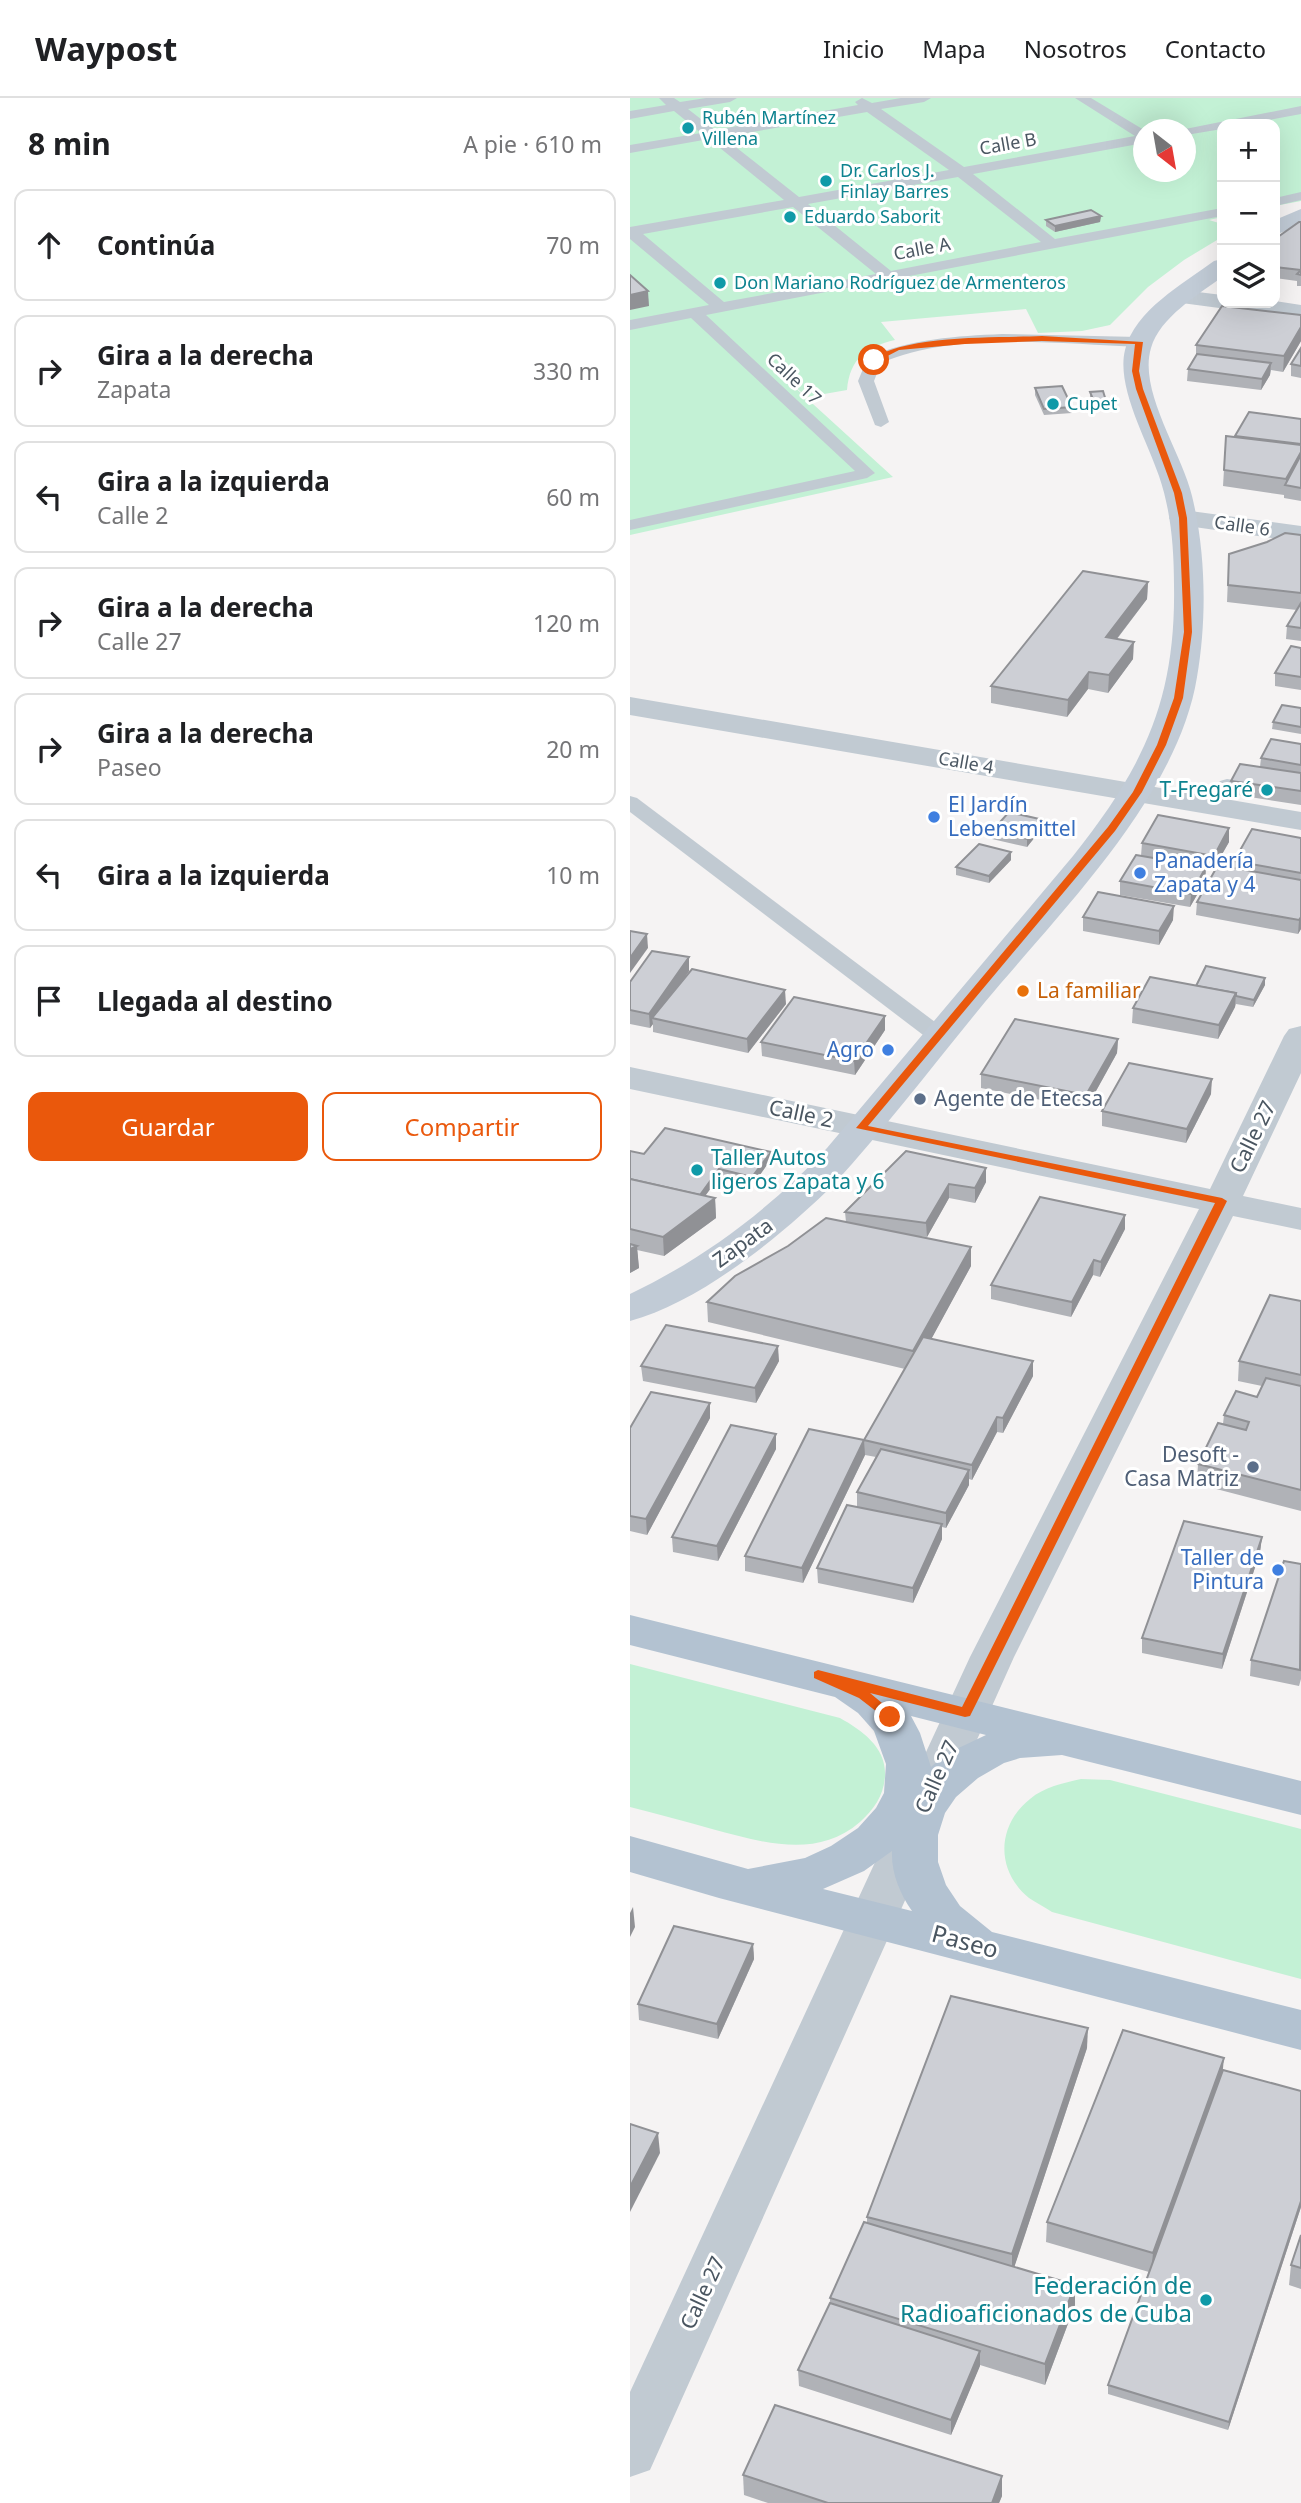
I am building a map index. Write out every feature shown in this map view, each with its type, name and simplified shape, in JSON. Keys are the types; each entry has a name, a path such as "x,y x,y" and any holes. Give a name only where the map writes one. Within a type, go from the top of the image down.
{"main road":[{"path":"1280,226 1301,216"},
{"path":"1139,342 1150,327 1182,297 1217,270"},
{"name":"Zapata","path":"630,1309 698,1275 748,1241 807,1191 1111,829 1138,792 1161,745 1178,698 1186,653 1183,518 1178,493 1139,389 1135,371 1139,342"},
{"path":"630,1630 1301,1798"},
{"path":"719,1880 762,1884 807,1877 847,1861 879,1838 900,1809 910,1777 905,1745 890,1717 864,1694 818,1675"},
{"path":"982,1947 944,1921 920,1888 912,1851 920,1814 941,1782 976,1758 1018,1742 1071,1740"},
{"name":"Paseo","path":"630,1854 719,1880 1301,2030"}],"street":[{"path":"1182,297 1217,301"},
{"path":"1269,308 1301,312"},
{"name":"Calle 6","path":"1183,518 1301,534"},
{"name":"Calle 4","path":"630,706 1138,792 1217,795 1301,821"},
{"name":"Calle 27","path":"630,2452 965,1712 1222,1201 1301,1036"},
{"name":"Calle 2","path":"630,1078 1301,1219"}],"lane":[{"path":"630,115 671,102 730,98"},
{"path":"857,98 961,172 1052,244"},
{"path":"630,149 924,98"},
{"path":"1082,98 1133,131"},
{"path":"671,102 798,201 888,276"},
{"path":"1251,119 1301,110"},
{"path":"1196,129 1217,125"},
{"name":"Calle B","path":"631,232 1133,140"},
{"path":"1280,201 1301,196"},
{"name":"Calle A","path":"630,325 1217,213"},
{"path":"631,232 721,308"},
{"name":"Calle 17","path":"630,525 867,473 695,313"},
{"path":"881,422 866,381 874,360 898,348 965,341 1042,338 1139,342"},
{"path":"1217,795 1232,779 1256,773"},
{"path":"1217,795 1301,797"},
{"path":"630,802 939,1036"}],"green space":[{"path":"630,98 1301,98 1301,201 1280,205 1280,119 1217,119 1217,218 1209,220 1217,222 1217,240 1148,287 1110,325 1082,331 1038,333 1026,309 881,322 895,340 876,346 861,356 852,370 847,390 807,397 779,373 893,477 630,535"},
{"path":"630,1664 840,1718 865,1735 882,1757 885,1777 877,1802 860,1822 843,1834 825,1841 788,1845 750,1839 630,1807"},
{"path":"1081,1779 1110,1780 1301,1829 1301,1979 1052,1912 1029,1898 1018,1887 1006,1861 1004,1848 1011,1822 1019,1810 1041,1791"}],"building":[{"path":"1091,210 1101,216 1055,226 1046,220"},
{"path":"1301,222 1301,270 1280,268 1280,235"},
{"path":"630,275 648,291 630,295"},
{"path":"1221,308 1301,315 1301,327 1284,356 1196,345"},
{"path":"1301,348 1301,366 1291,364"},
{"path":"1197,354 1271,363 1262,379 1188,369"},
{"name":"Cupet","path":"1062,386 1072,407 1044,409 1035,388"},
{"path":"1103,391 1107,404 1095,404 1090,392"},
{"path":"1249,412 1301,419 1301,444 1235,436"},
{"path":"1226,436 1301,445 1301,452 1286,479 1224,470"},
{"path":"1301,455 1301,488 1285,485"},
{"path":"1285,533 1301,535 1301,593 1228,585 1229,554 1267,542"},
{"path":"1083,571 1148,582 1106,637 1134,642 1109,675 1089,672 1068,700 991,686"},
{"path":"1301,603 1301,628 1287,626"},
{"path":"1291,646 1301,648 1301,677 1275,673"},
{"path":"1282,705 1301,708 1301,727 1273,722"},
{"path":"1271,739 1301,744 1301,765 1261,758"},
{"path":"1240,764 1301,773 1301,791 1231,781"},
{"path":"1009,812 1044,820 1027,839 992,831"},
{"path":"1158,815 1229,828 1214,856 1142,843"},
{"path":"1252,829 1301,838 1301,873 1234,861"},
{"path":"979,844 1011,852 989,876 956,867"},
{"path":"1136,855 1206,867 1191,894 1120,881"},
{"path":"1218,865 1301,880 1301,917 1299,920 1197,902"},
{"path":"1098,892 1174,906 1159,931 1083,917"},
{"path":"630,931 647,934 630,958"},
{"path":"652,951 689,957 649,1014 630,1010 630,982"},
{"path":"1206,966 1265,978 1254,1000 1236,996 1236,993 1196,986"},
{"path":"692,969 785,990 747,1039 652,1018"},
{"path":"1150,977 1236,993 1219,1025 1133,1008"},
{"path":"794,997 885,1016 854,1061 761,1042"},
{"path":"1015,1019 1118,1039 1086,1095 981,1074"},
{"path":"1129,1063 1212,1079 1187,1129 1102,1111"},
{"name":"Taller Autos ligeros Zapata y 6","path":"665,1128 771,1152 752,1177 719,1169 700,1195 630,1179 630,1151 644,1154"},
{"path":"906,1151 986,1168 975,1188 949,1184 926,1223 845,1212"},
{"path":"630,1179 715,1198 663,1237 630,1229"},
{"path":"1040,1197 1125,1215 1101,1262 1094,1260 1072,1302 991,1285"},
{"path":"826,1218 971,1247 913,1351 707,1302 735,1276 788,1246"},
{"path":"1270,1295 1301,1301 1301,1375 1239,1361"},
{"path":"666,1325 778,1346 755,1388 641,1366"},
{"path":"923,1337 1033,1361 1003,1418 997,1417 972,1465 864,1440"},
{"name":"Desoft - Casa Matriz","path":"1266,1378 1301,1386 1301,1490 1198,1464 1218,1423 1246,1430 1249,1422 1224,1415 1236,1391 1257,1397"},
{"path":"651,1392 710,1403 646,1519 630,1516 630,1428"},
{"path":"731,1425 776,1434 717,1546 672,1537"},
{"path":"809,1429 864,1440 802,1568 745,1556"},
{"path":"881,1449 969,1470 946,1513 857,1492"},
{"path":"847,1505 942,1524 913,1588 817,1568"},
{"path":"1184,1521 1262,1537 1223,1654 1142,1638"},
{"path":"1284,1561 1301,1564 1300,1670 1251,1660"},
{"path":"674,1926 753,1944 717,2024 638,2004"},
{"path":"951,1996 1088,2028 1012,2254 867,2217"},
{"path":"1123,2030 1224,2058 1153,2253 1047,2222"},
{"name":"Federación de Radioaficionados de Cuba","path":"1223,2070 1301,2091 1301,2201 1229,2422 1108,2385"},
{"path":"630,2124 658,2133 630,2187"},
{"path":"864,2222 1075,2285 1045,2364 830,2298"},
{"path":"1301,2235 1301,2268 1291,2265"},
{"path":"830,2303 980,2351 951,2420 798,2370"},
{"path":"775,2405 1002,2476 992,2503 828,2503 743,2475"}],"place":[{"name":"Rubén Martínez Villena","path":"688,128"},
{"name":"Dr. Carlos J. Finlay Barres","path":"826,181"},
{"name":"Eduardo Saborit","path":"790,217"},
{"name":"Don Mariano Rodríguez de Armenteros","path":"720,283"},
{"name":"Cupet","path":"1053,404"},
{"name":"T-Fregaré","path":"1267,790"},
{"name":"El Jardín Lebensmittel","path":"934,817"},
{"name":"Panadería Zapata y 4","path":"1140,873"},
{"name":"La familiar","path":"1023,991"},
{"name":"Agro","path":"888,1050"},
{"name":"Agente de Etecsa","path":"920,1099"},
{"name":"Taller Autos ligeros Zapata y 6","path":"697,1170"},
{"name":"Desoft - Casa Matriz","path":"1253,1467"},
{"name":"Taller de Pintura","path":"1278,1570"},
{"name":"Federación de Radioaficionados de Cuba","path":"1206,2300"}],"route":[{"path":"874,360 898,348 965,341 1042,338 1139,342 1135,371 1139,389 1178,493 1183,518 1188,632 1178,698 1161,745 1138,792 1111,829 861,1128 1222,1201 965,1712 818,1675 864,1694 890,1717"}]}
